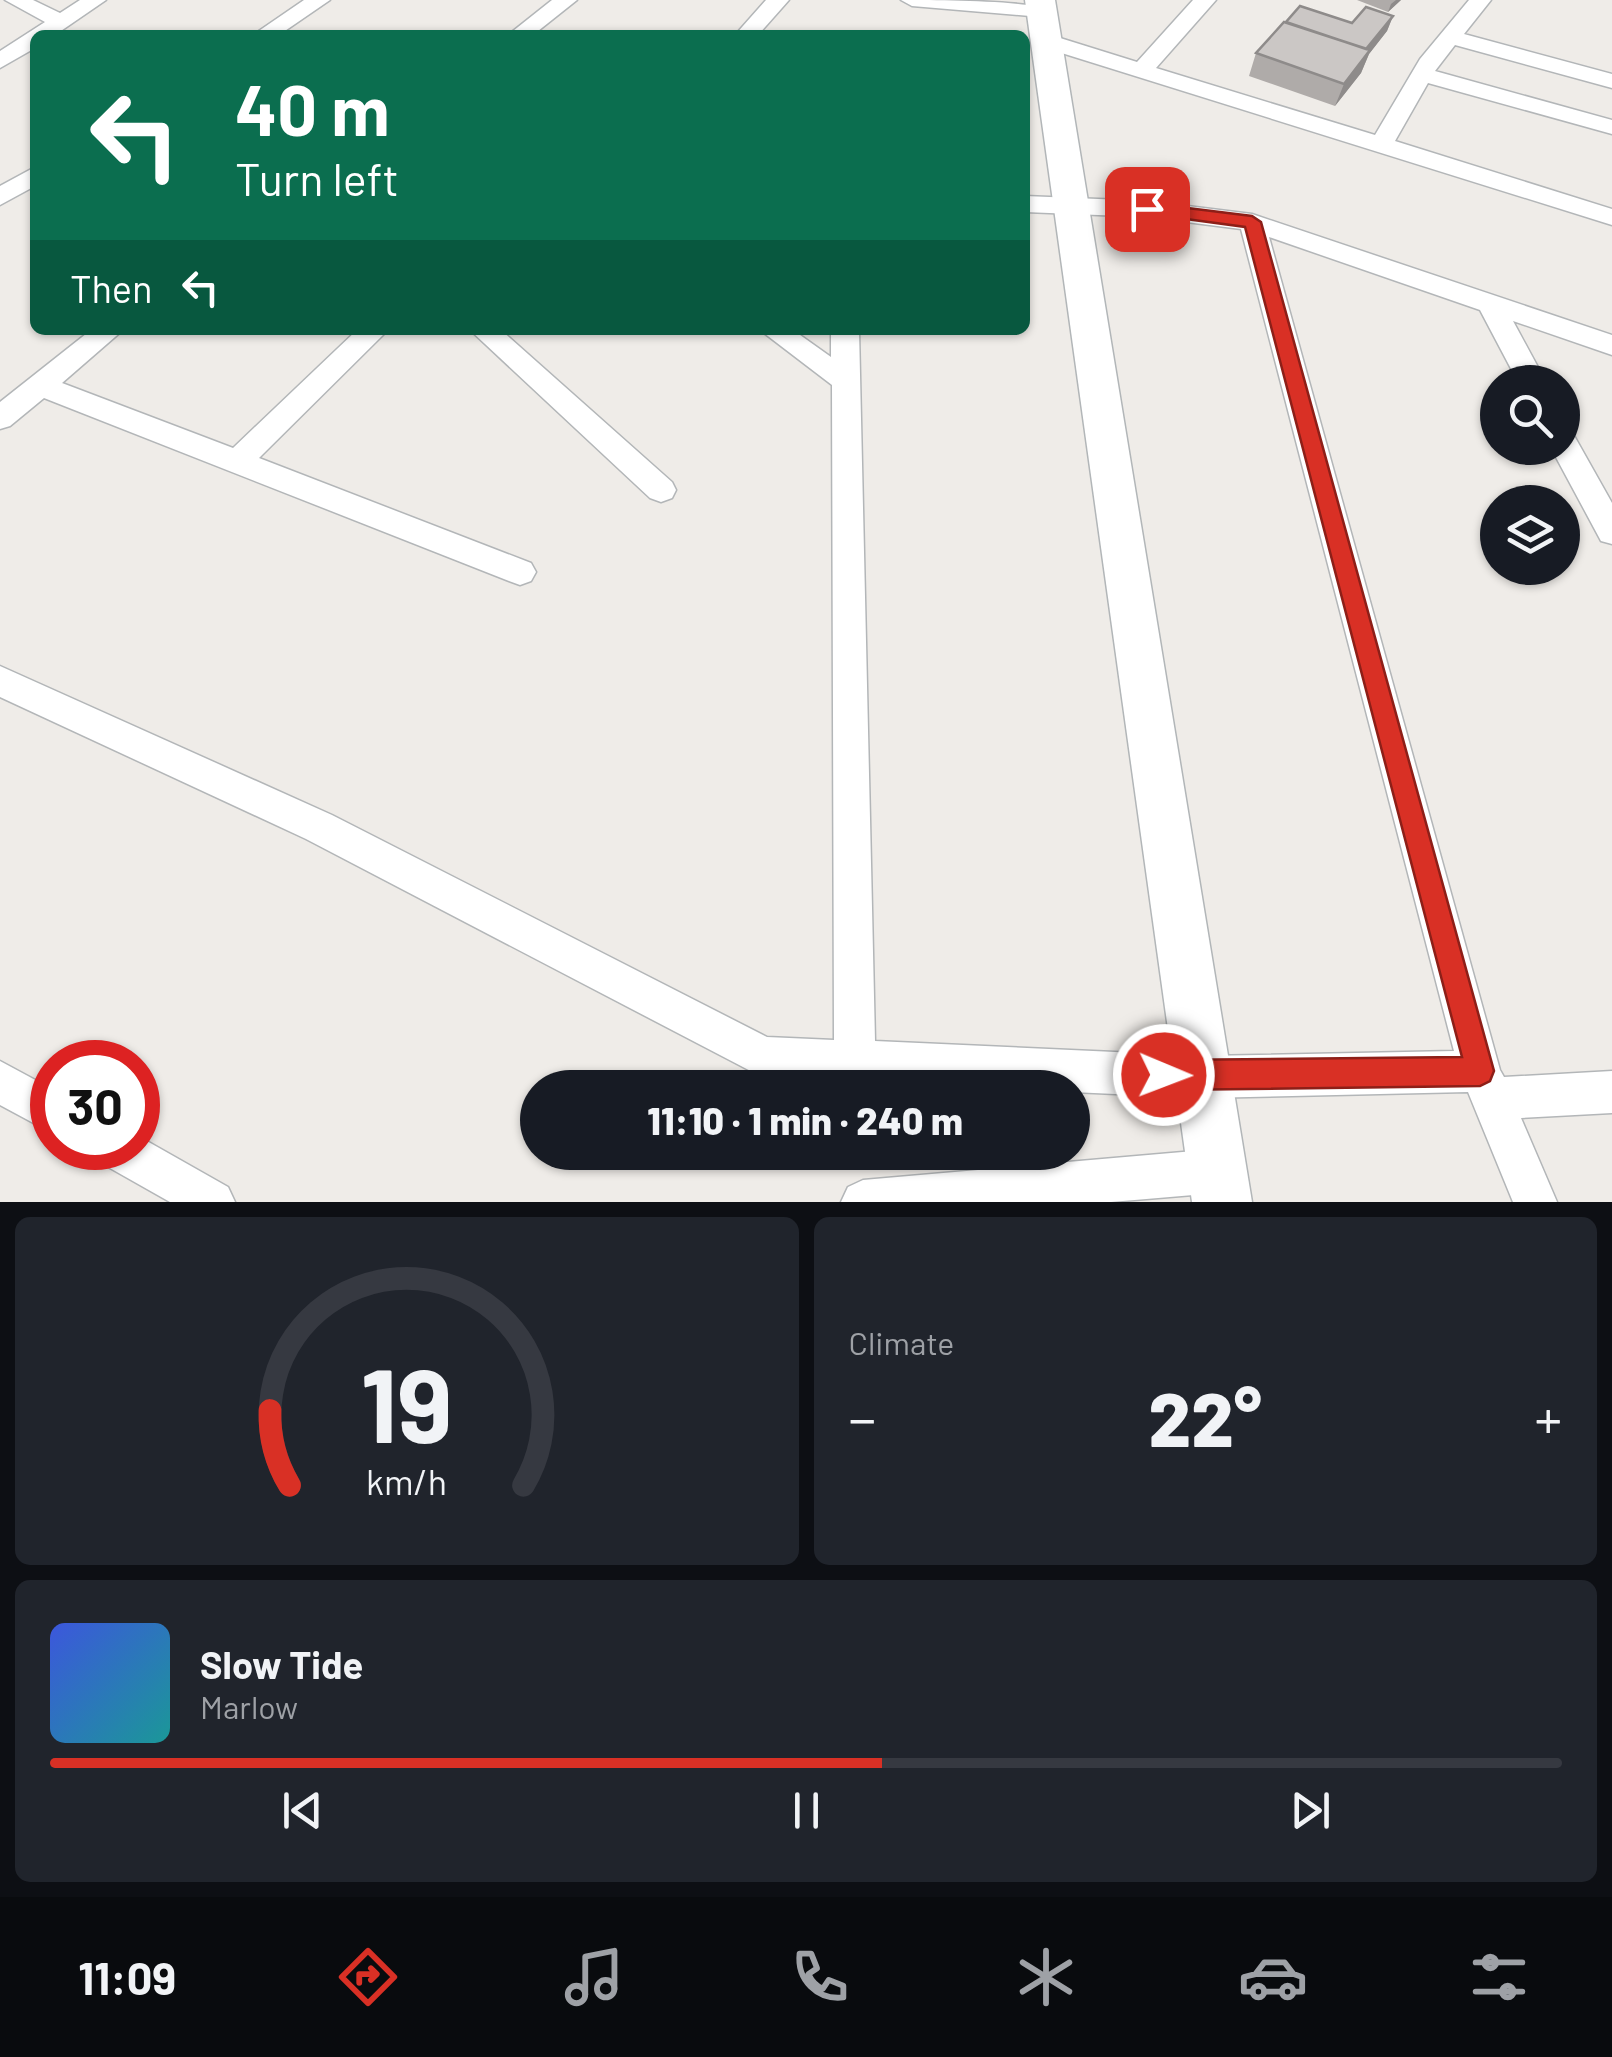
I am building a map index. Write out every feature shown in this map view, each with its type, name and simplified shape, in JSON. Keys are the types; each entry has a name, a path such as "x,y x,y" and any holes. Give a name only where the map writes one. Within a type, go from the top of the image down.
{"street":[{"path":"16,0 61,22"},
{"path":"49,30 95,0"},
{"path":"272,30 319,0"},
{"path":"526,30 566,0"},
{"path":"751,30 778,0"},
{"path":"912,0 1042,17 1142,70 1612,217"},
{"path":"1142,70 1204,0"},
{"path":"1380,146 1422,74 1480,0"},
{"path":"863,1202 1219,1186 1203,1076 1047,204 1042,17"},
{"path":"1450,36 1612,81"},
{"path":"0,61 30,42"},
{"path":"1422,74 1612,127"},
{"path":"0,197 30,178"},
{"path":"1047,204 1252,222 1612,345"},
{"path":"1252,222 1486,1085 1535,1202"},
{"path":"1491,305 1523,365"},
{"path":"0,418 103,335"},
{"path":"237,462 369,335"},
{"path":"490,335 661,490"},
{"path":"781,335 846,381"},
{"path":"845,335 855,1062"},
{"path":"39,384 520,572"},
{"path":"1576,465 1612,532"},
{"path":"0,681 319,827 764,1057 1612,1092"},
{"path":"0,1082 30,1099"},
{"path":"156,1170 213,1202"}],"building":[{"path":"1300,6 1352,23 1366,7 1393,16 1366,49 1286,22"},
{"path":"1284,22 1370,50 1344,84 1256,53"}],"route":[{"path":"1147,209 1252,222 1480,1071 1164,1075"}]}
